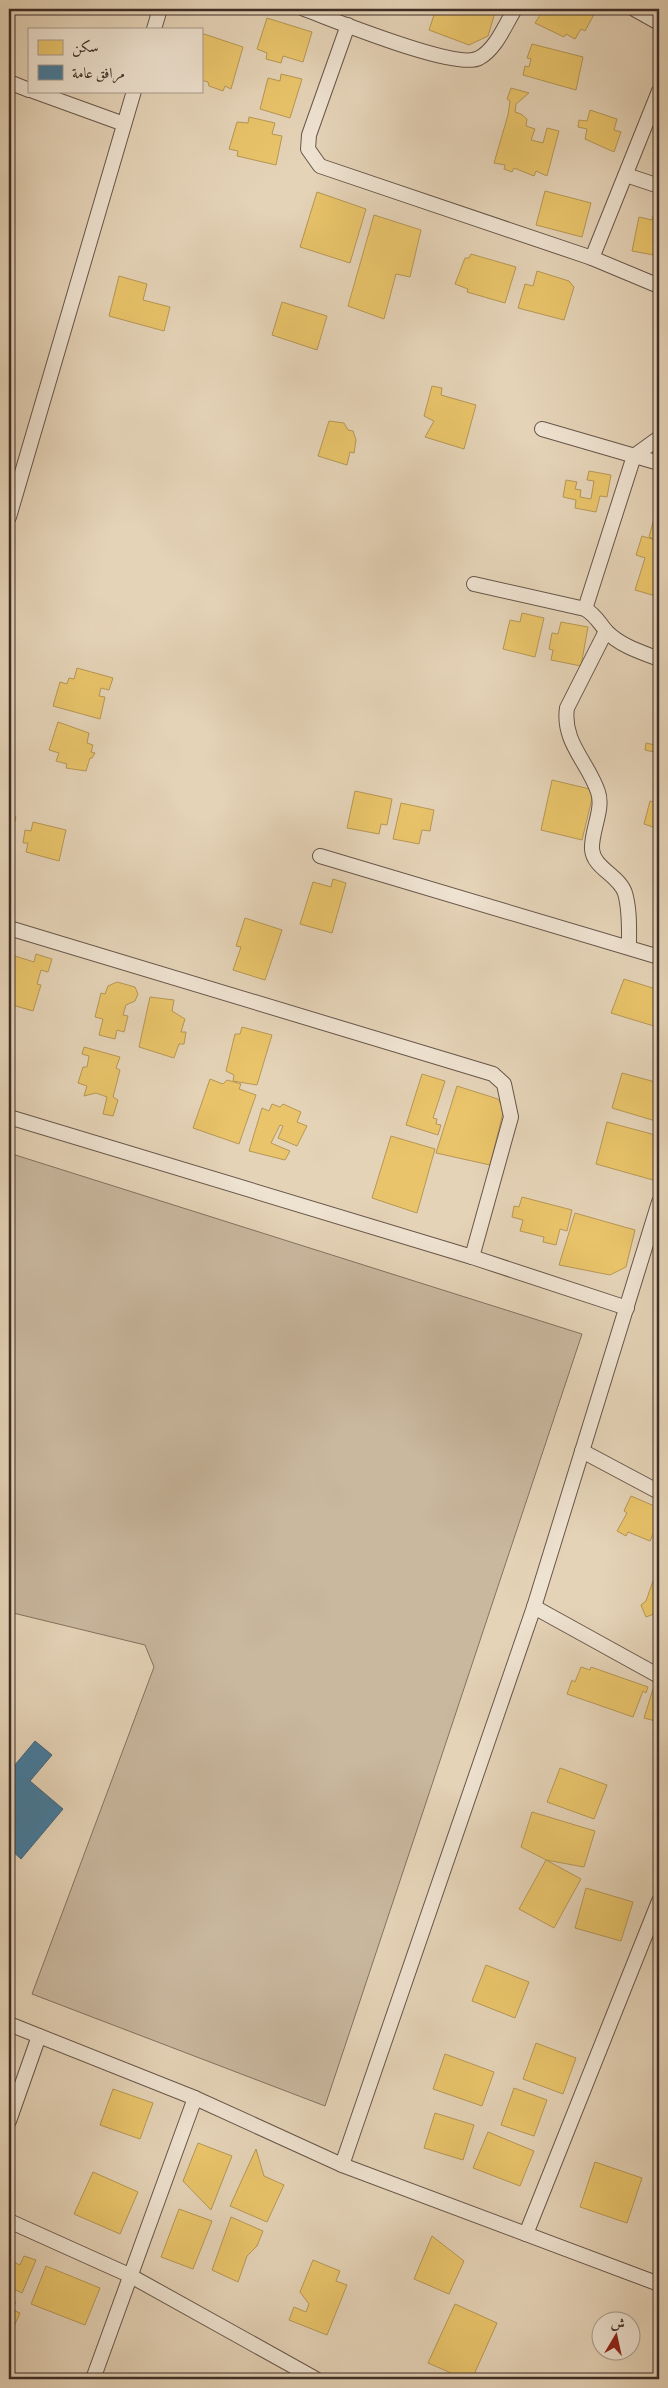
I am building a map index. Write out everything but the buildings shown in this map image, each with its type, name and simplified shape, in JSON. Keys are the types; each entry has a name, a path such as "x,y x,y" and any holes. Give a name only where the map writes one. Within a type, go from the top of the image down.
{"street":[{"path":"154,28 160,9"},
{"path":"304,9 405,46 457,60 478,59 491,48 515,9"},
{"path":"634,9 659,23"},
{"path":"348,25 309,135 308,149 320,166 592,258 659,286"},
{"path":"9,82 28,90"},
{"path":"592,258 659,91"},
{"path":"36,92 124,124"},
{"path":"9,517 134,92"},
{"path":"626,175 659,186"},
{"path":"542,429 659,463"},
{"path":"585,609 634,456 659,438"},
{"path":"474,584 585,609 595,615 606,631 630,648 659,659"},
{"path":"606,631 567,708 565,721 569,738 598,792 592,848 594,860 611,875 624,892 629,947"},
{"path":"320,856 659,957"},
{"path":"9,928 493,1074 504,1084 511,1117 472,1256"},
{"path":"9,1118 472,1256 627,1308"},
{"path":"342,2164 534,1608 659,1202"},
{"path":"582,1451 659,1492"},
{"path":"534,1608 659,1676"},
{"path":"526,2234 656,1918 659,1901"},
{"path":"9,2024 194,2098 342,2164 659,2284"},
{"path":"9,2121 39,2036"},
{"path":"93,2379 194,2098"},
{"path":"9,2222 129,2275 316,2379"}],"shaded area":[{"path":"9,1153 582,1334 325,2106 32,1994 154,1667 145,1645 9,1612"}]}
